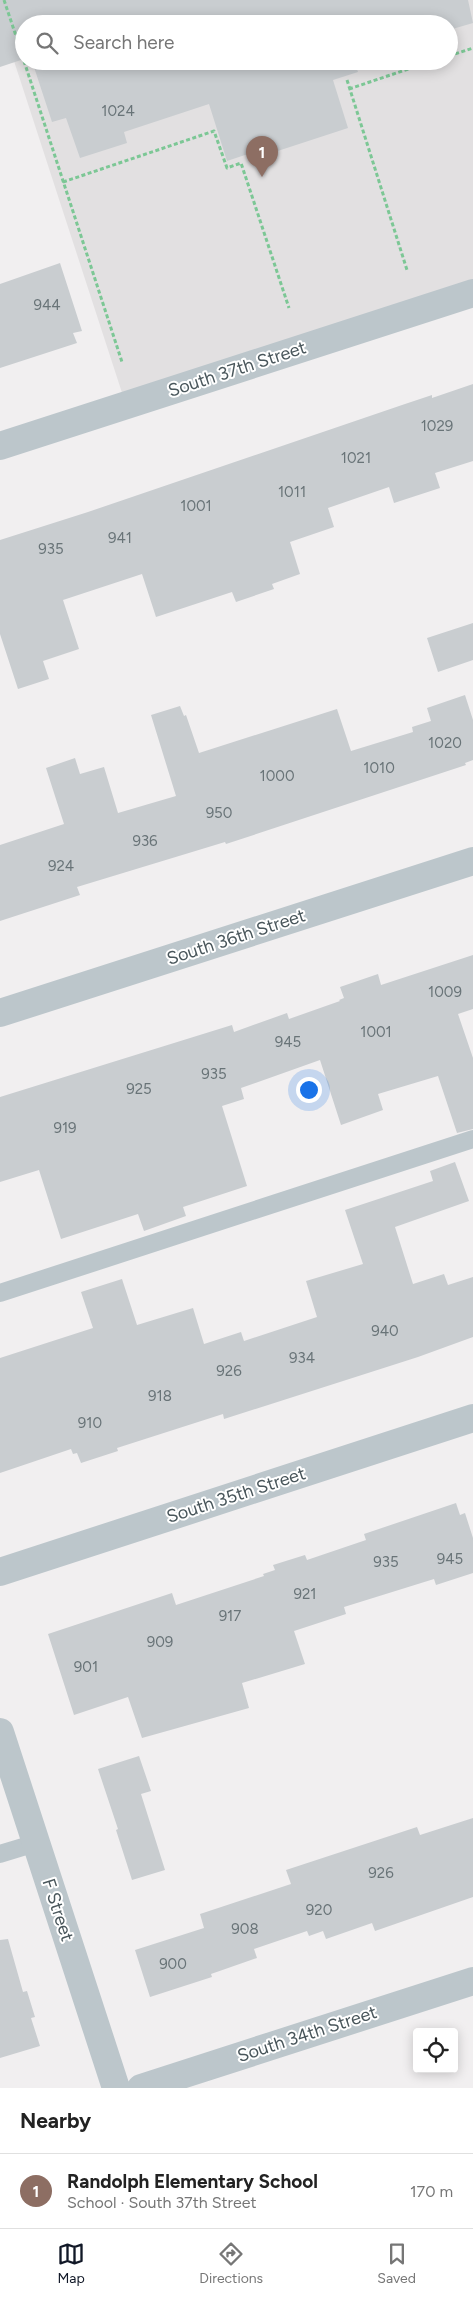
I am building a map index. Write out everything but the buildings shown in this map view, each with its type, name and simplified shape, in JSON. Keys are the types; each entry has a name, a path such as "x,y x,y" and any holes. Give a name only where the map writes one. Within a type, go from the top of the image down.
{"street":[{"name":"South 37th Street","path":"0,446 473,293"},
{"name":"South 36th Street","path":"0,1013 473,860"},
{"name":"South 35th Street","path":"0,1572 473,1418"},
{"name":"F Street","path":"0,1732 116,2088"},
{"name":"South 34th Street","path":"141,2088 473,1981"}],"lane":[{"path":"0,1292 473,1139"},
{"path":"0,1854 36,1843"}],"path":[{"path":"4,0 15,34"},
{"path":"458,53 473,48"},
{"path":"27,70 122,362"},
{"path":"349,89 405,70"},
{"path":"346,80 407,270"},
{"path":"63,182 214,131 227,168 241,163 289,308"}],"shaded area":[{"path":"0,0 473,0 473,293 126,405 17,70 458,70 458,15 15,15 15,64 0,18"}],"place":[{"name":"Randolph Elementary School","path":"262,177"}]}
